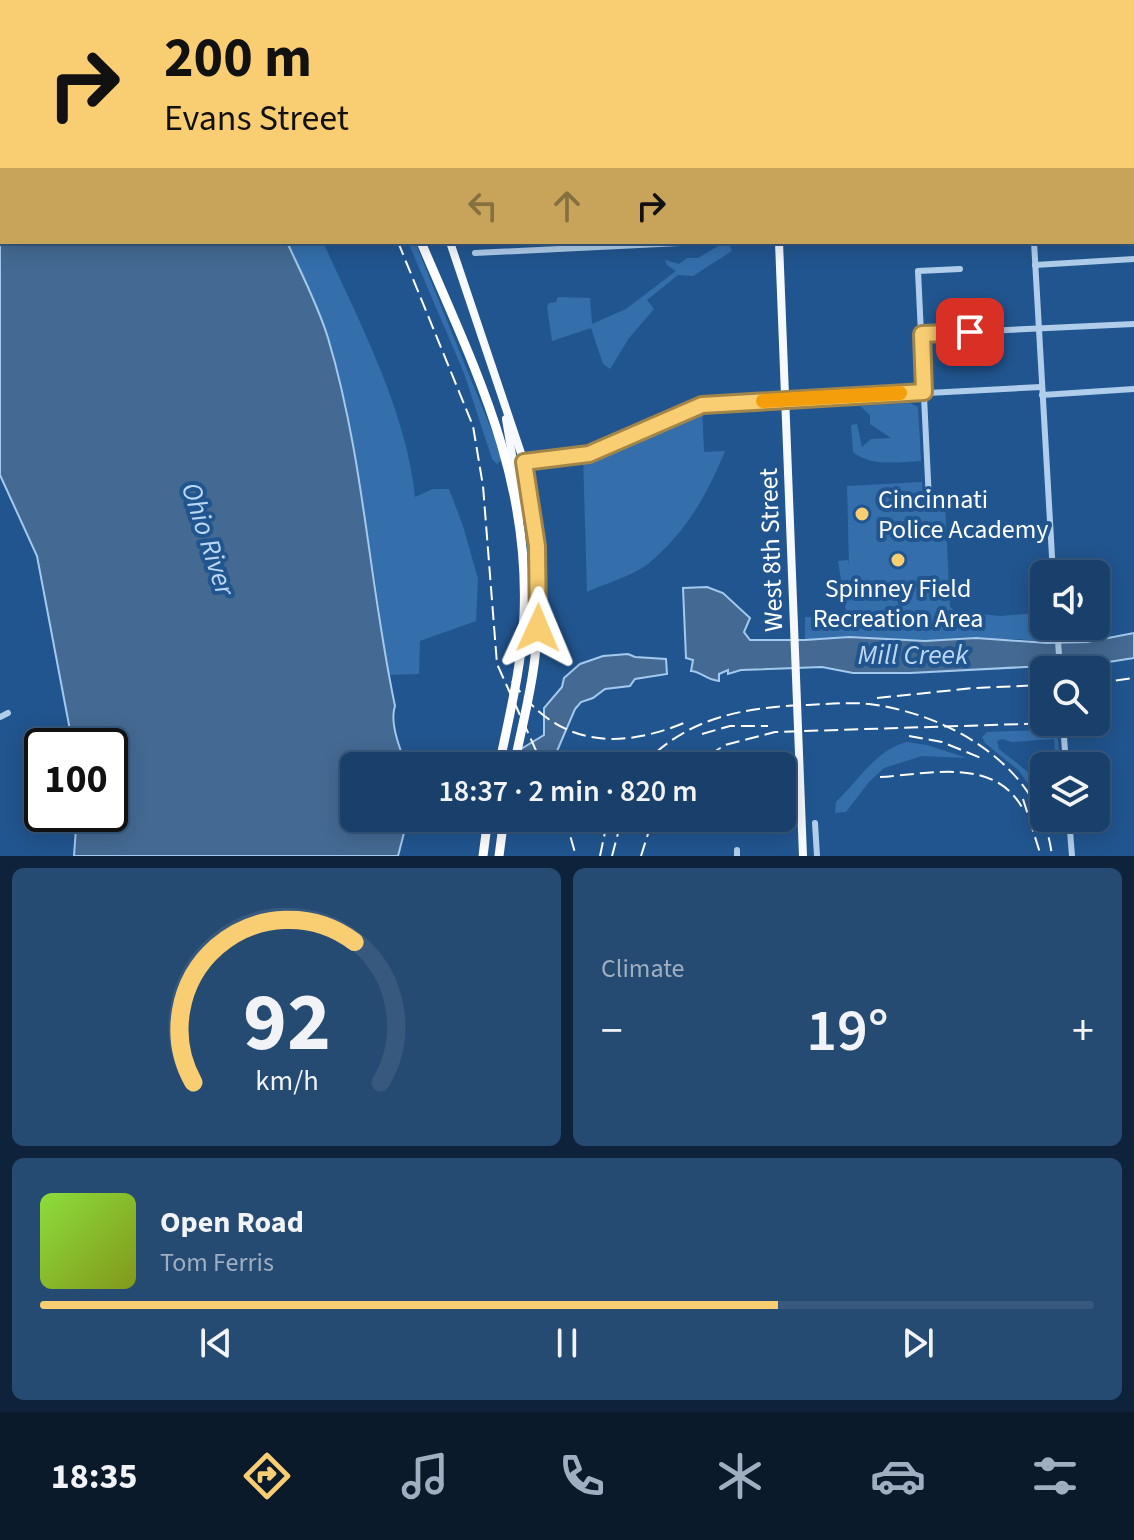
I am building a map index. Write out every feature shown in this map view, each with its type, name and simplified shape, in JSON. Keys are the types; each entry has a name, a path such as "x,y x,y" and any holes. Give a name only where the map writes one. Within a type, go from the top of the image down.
{"highway":[{"path":"422,244 457,323"},
{"path":"428,244 497,425 518,503 524,619 502,752"},
{"path":"517,752 538,628 537,546 524,462"},
{"path":"483,856 486,832"},
{"path":"499,856 502,832"}],"main road":[{"path":"451,244 524,462"},
{"path":"457,244 461,274"},
{"name":"West 8th Street","path":"779,244 803,856"},
{"path":"503,403 518,503"}],"street":[{"path":"515,244 516,251"},
{"path":"475,253 588,244"},
{"path":"1034,244 1052,560"},
{"path":"1033,265 1134,259"},
{"path":"929,501 918,271 960,269"},
{"path":"922,334 1134,324"},
{"path":"524,462 589,454 702,405 924,392 1134,389"},
{"path":"0,717 8,713"},
{"path":"815,823 817,856"},
{"path":"1070,832 1072,856"}],"shaded area":[{"path":"288,244 324,244 392,399 410,465 415,497 433,489 449,489 463,526 478,579 476,621 420,641 419,674 388,675 347,408 327,335"},
{"path":"409,244 416,244 498,446 501,460 497,464 492,459 464,373"},
{"path":"722,244 729,244 732,251 693,276 678,275 647,300 654,309 629,338 610,369 603,364 591,328 552,341 547,307 558,297 590,298 592,324 626,309 676,271 665,260 679,264 687,258 698,258"},
{"path":"910,403 918,407 921,461 877,462 853,452 851,425 857,424 862,447 871,439 891,438 870,424 870,415 860,406"},
{"path":"702,405 704,452 725,451 694,512 674,539 649,563 587,592 583,455"},
{"name":"Spinney Field Recreation Area","path":"922,482 923,504 945,503 950,607 961,616 972,613 1000,616 1030,614 1030,640 1047,640 1047,643 1019,639 925,641 849,637 805,640 805,617 847,617 838,561 848,560 849,564 847,486"},
{"path":"1030,730 1030,736 1058,736 1059,752 1055,752 1054,739 997,741 999,749 1030,775 1030,787 1018,770 985,743 982,737 987,732"},
{"path":"907,742 967,758 922,756 884,768 846,812 835,813 836,802 868,767 886,751"}],"water":[{"name":"Ohio River","path":"0,244 288,244 319,313 340,383 395,706 394,728 402,752 340,752 340,832 404,832 398,856 74,856 76,832 128,832 128,728 70,728 37,556 0,475"},
{"name":"Mill Creek","path":"707,587 723,593 750,618 744,632 750,640 849,637 925,641 976,638 1047,643 1110,640 1134,633 1134,658 1110,662 1110,656 1030,656 1030,667 910,673 853,673 822,667 741,670 728,674 728,670 719,674 719,681 691,671 693,660 686,658 683,588"},
{"path":"628,654 666,659 667,674 635,679 630,686 605,689 581,702 556,752 516,752 544,735 544,708 562,687 564,678 580,664 603,656"}],"railway":[{"path":"399,244 473,426 483,486 497,664 537,752"},
{"path":"1110,681 1134,678"},
{"path":"512,681 529,702 548,718 568,730 589,736 611,739 634,737 684,723"},
{"path":"877,698 1030,686"},
{"path":"656,752 698,726 762,708 846,703 900,710 960,733 988,751 1011,772 1031,797 1045,825 1052,856"},
{"path":"714,752 725,745 775,732 1030,724"},
{"path":"702,734 730,726 768,726"},
{"path":"909,736 942,742 981,758"},
{"path":"880,777 941,772 980,775 997,782 1012,794 1024,811"},
{"path":"1023,799 1041,856"},
{"path":"569,832 576,856"},
{"path":"600,856 605,832"},
{"path":"612,856 618,832"},
{"path":"641,856 649,832"}],"slow traffic":[{"path":"763,401 900,393"}],"place":[{"name":"Cincinnati Police Academy","path":"862,514"},
{"name":"Spinney Field Recreation Area","path":"898,560"}],"route":[{"path":"538,628 537,546 524,462 589,454 702,405 924,392 922,334 970,332"}]}
